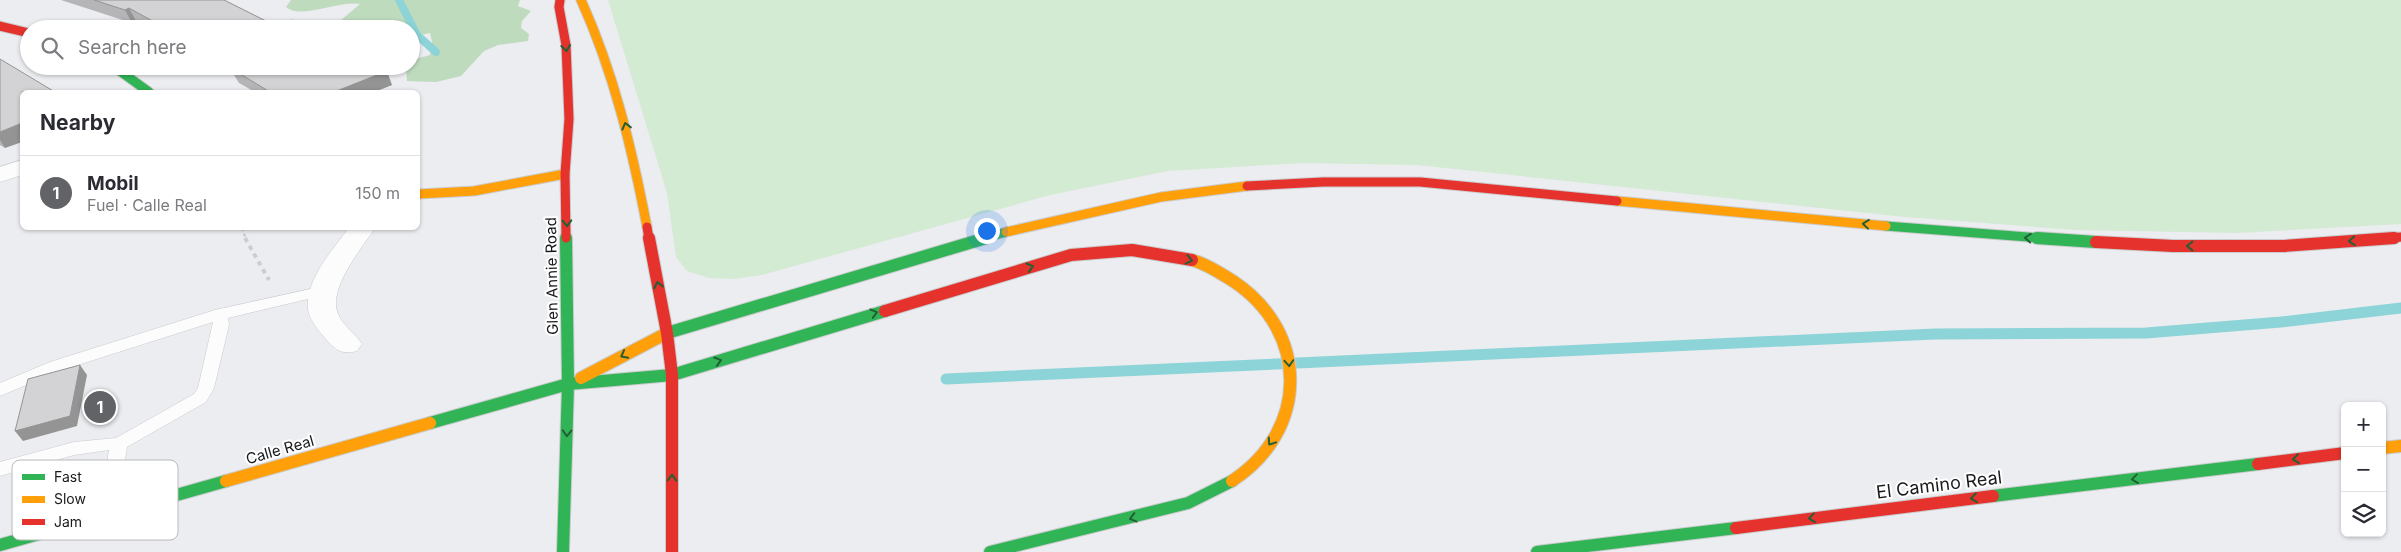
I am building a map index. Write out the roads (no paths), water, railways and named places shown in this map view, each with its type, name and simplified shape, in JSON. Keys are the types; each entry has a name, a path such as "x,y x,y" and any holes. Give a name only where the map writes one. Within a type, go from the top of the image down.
{"main road":[{"name":"Glen Annie Road","path":"560,0 569,83 569,119 565,174 568,384 563,549"},
{"path":"581,0 600,40 617,90 634,158 667,333 672,375 672,552"},
{"path":"0,26 20,31"},
{"path":"128,75 147,90"},
{"path":"420,194 461,193 505,187 565,174"},
{"path":"568,384 667,333 1012,230 1162,196 1262,184 1346,180 1420,182 1946,232 2066,241 2173,246 2284,246 2401,237"},
{"path":"568,384 672,375 1071,255 1132,250 1195,260 1226,277 1264,306 1279,331 1290,359 1289,397 1275,439 1247,473 1188,503 990,552"},
{"name":"Calle Real","path":"178,494 568,384"},
{"path":"2386,448 2401,446"},
{"name":"El Camino Real","path":"1537,552 2341,453"},
{"name":"Calle Real","path":"0,545 17,540"}],"street":[{"path":"0,175 20,168"},
{"path":"347,344 329,325 322,309 324,292 340,256 360,230"}],"lane":[{"path":"0,390 35,374 220,314 279,298 324,292"},
{"path":"32,460 89,445 119,444 200,398 206,388 217,343 221,325 220,314"},
{"path":"115,460 119,444"}],"waterway":[{"path":"399,0 409,20"},
{"path":"420,38 436,52"},
{"path":"946,379 1935,334 2146,333 2281,322 2401,308"}],"place":[{"name":"Mobil","path":"100,407"}]}
